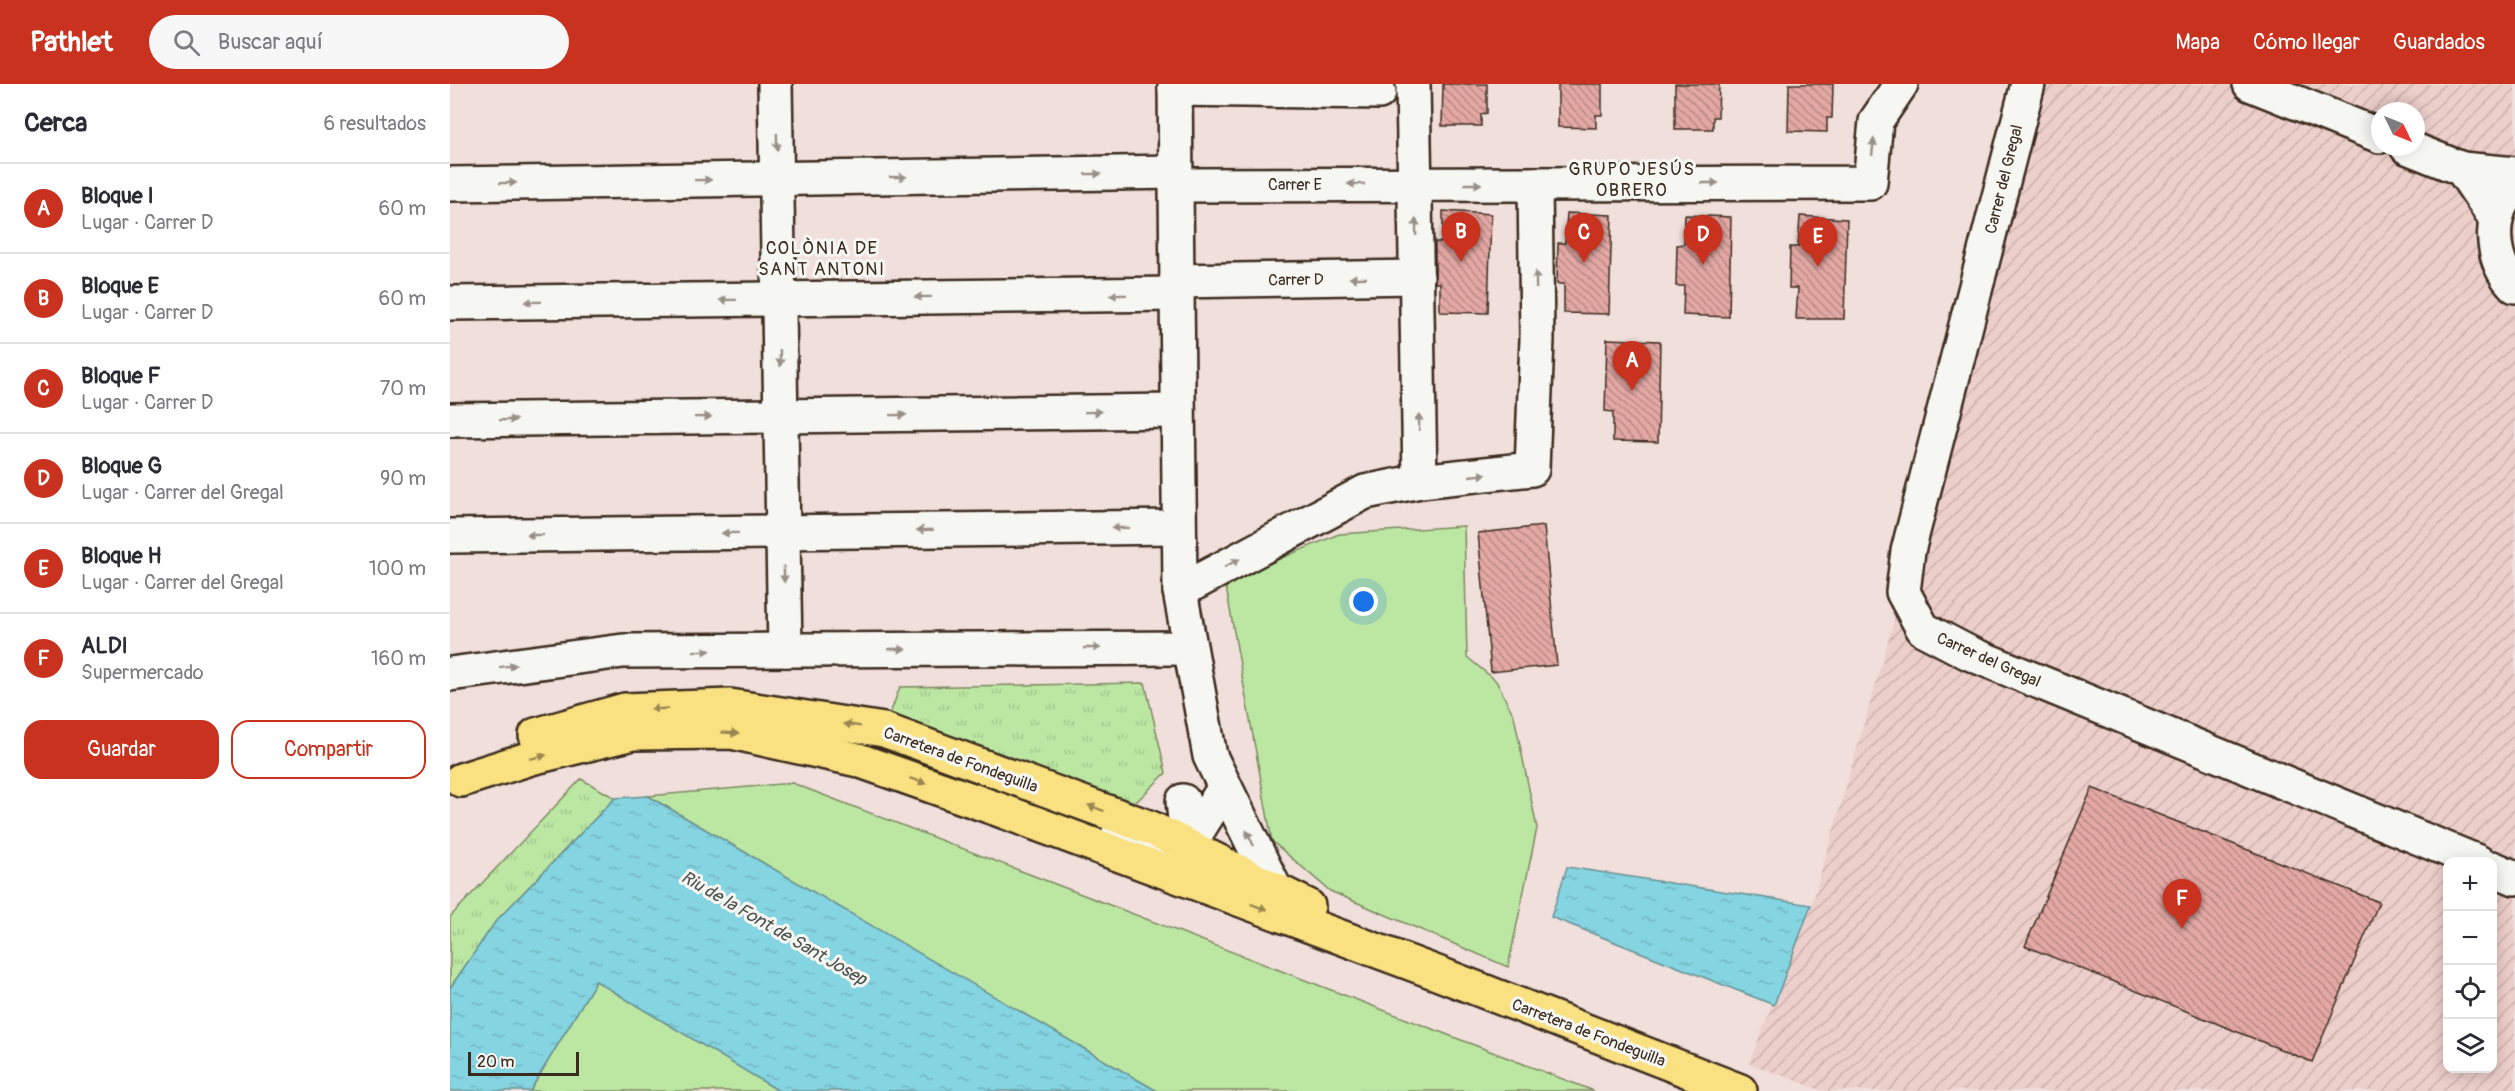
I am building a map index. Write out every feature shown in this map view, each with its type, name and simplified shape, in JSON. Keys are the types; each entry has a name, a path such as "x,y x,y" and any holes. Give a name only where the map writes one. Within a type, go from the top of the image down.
{"main road":[{"name":"Carretera de Fondeguilla","path":"456,783 513,742 625,710 730,706 884,730 1151,828 1437,973"},
{"name":"Carretera de Fondeguilla","path":"456,783 531,759 633,734 731,732 858,760 1216,890 1740,1091"}],"street":[{"path":"776,84 785,650"},
{"path":"1413,84 1420,481"},
{"name":"Carrer E","path":"450,184 777,179 1175,179 1415,184 1870,183 1876,121 1901,84"},
{"name":"Carrer del Gregal","path":"2028,84 1908,551 1903,592 1923,629 1969,653 2468,857"},
{"path":"2250,84 2371,132"},
{"path":"1275,889 1210,756 1180,591 1175,87 1379,92"},
{"path":"2425,154 2462,169 2515,174"},
{"path":"2462,169 2496,219"},
{"path":"1180,591 1365,492 1420,481 1532,469 1538,339 1534,184"},
{"path":"2515,185 2502,202 2496,219 2494,240 2499,261 2509,280 2515,286"},
{"name":"Carrer D","path":"450,303 779,299 1176,288 1417,277"},
{"path":"450,420 1177,411"},
{"path":"450,536 1178,527"},
{"path":"450,674 623,651 1189,648"},
{"path":"1151,828 1183,801 1210,756"},
{"path":"1000,810 1045,810 1148,853 1188,846 1225,787"},
{"path":"1183,801 1188,846 1216,890"},
{"path":"2497,867 2515,866"},
{"path":"2497,869 2515,878"}],"shaded area":[{"path":"2028,84 2515,84 2515,1091 1823,1091 1749,1063 1810,911 1910,565"}],"green space":[{"path":"1464,526 1467,657 1496,681 1514,716 1537,828 1508,967 1330,891 1272,841 1225,582 1339,534"},
{"path":"1145,683 1166,773 1136,802 884,730 900,687"},
{"path":"581,779 615,798 496,921 450,988 450,917"},
{"path":"792,783 1594,1091 1157,1091 648,796"},
{"path":"596,981 779,1091 530,1091"}],"water":[{"name":"Riu de la Font de Sant Josep","path":"648,796 1157,1091 779,1091 596,981 530,1091 450,1091 450,988 496,921 615,798"},
{"path":"1567,867 1811,905 1774,1005 1551,917"}],"building":[{"path":"1443,84 1487,84 1487,113 1481,114 1481,126 1442,126"},
{"path":"1558,84 1602,84 1602,115 1596,115 1596,128 1558,127"},
{"path":"1675,84 1719,84 1718,117 1713,117 1713,129 1675,129"},
{"path":"1789,84 1833,84 1832,118 1827,118 1827,132 1788,131"},
{"path":"1443,211 1491,214 1488,313 1440,312 1440,283 1435,283 1435,242 1443,242"},
{"path":"1567,213 1612,215 1609,314 1564,313 1564,284 1557,284 1558,243 1565,243"},
{"path":"1685,215 1731,217 1729,317 1683,315 1684,286 1676,286 1677,245 1684,244"},
{"path":"1800,216 1847,219 1844,319 1796,319 1798,288 1789,288 1790,247 1798,247"},
{"path":"1607,339 1660,341 1658,442 1613,441 1613,412 1605,411"},
{"path":"1544,526 1557,665 1491,672 1478,533"},
{"path":"2092,788 2379,902 2312,1062 2025,946"}],"place":[{"name":"Bloque E","path":"1461,262"},
{"name":"Bloque F","path":"1584,263"},
{"name":"Bloque G","path":"1703,265"},
{"name":"Bloque H","path":"1818,267"},
{"name":"Bloque I","path":"1632,391"},
{"name":"ALDI","path":"2182,929"}],"district":[{"name":"GRUPO JESÚS OBRERO","path":"1632,179"},
{"name":"COLÒNIA DE SANT ANTONI","path":"822,258"}]}
